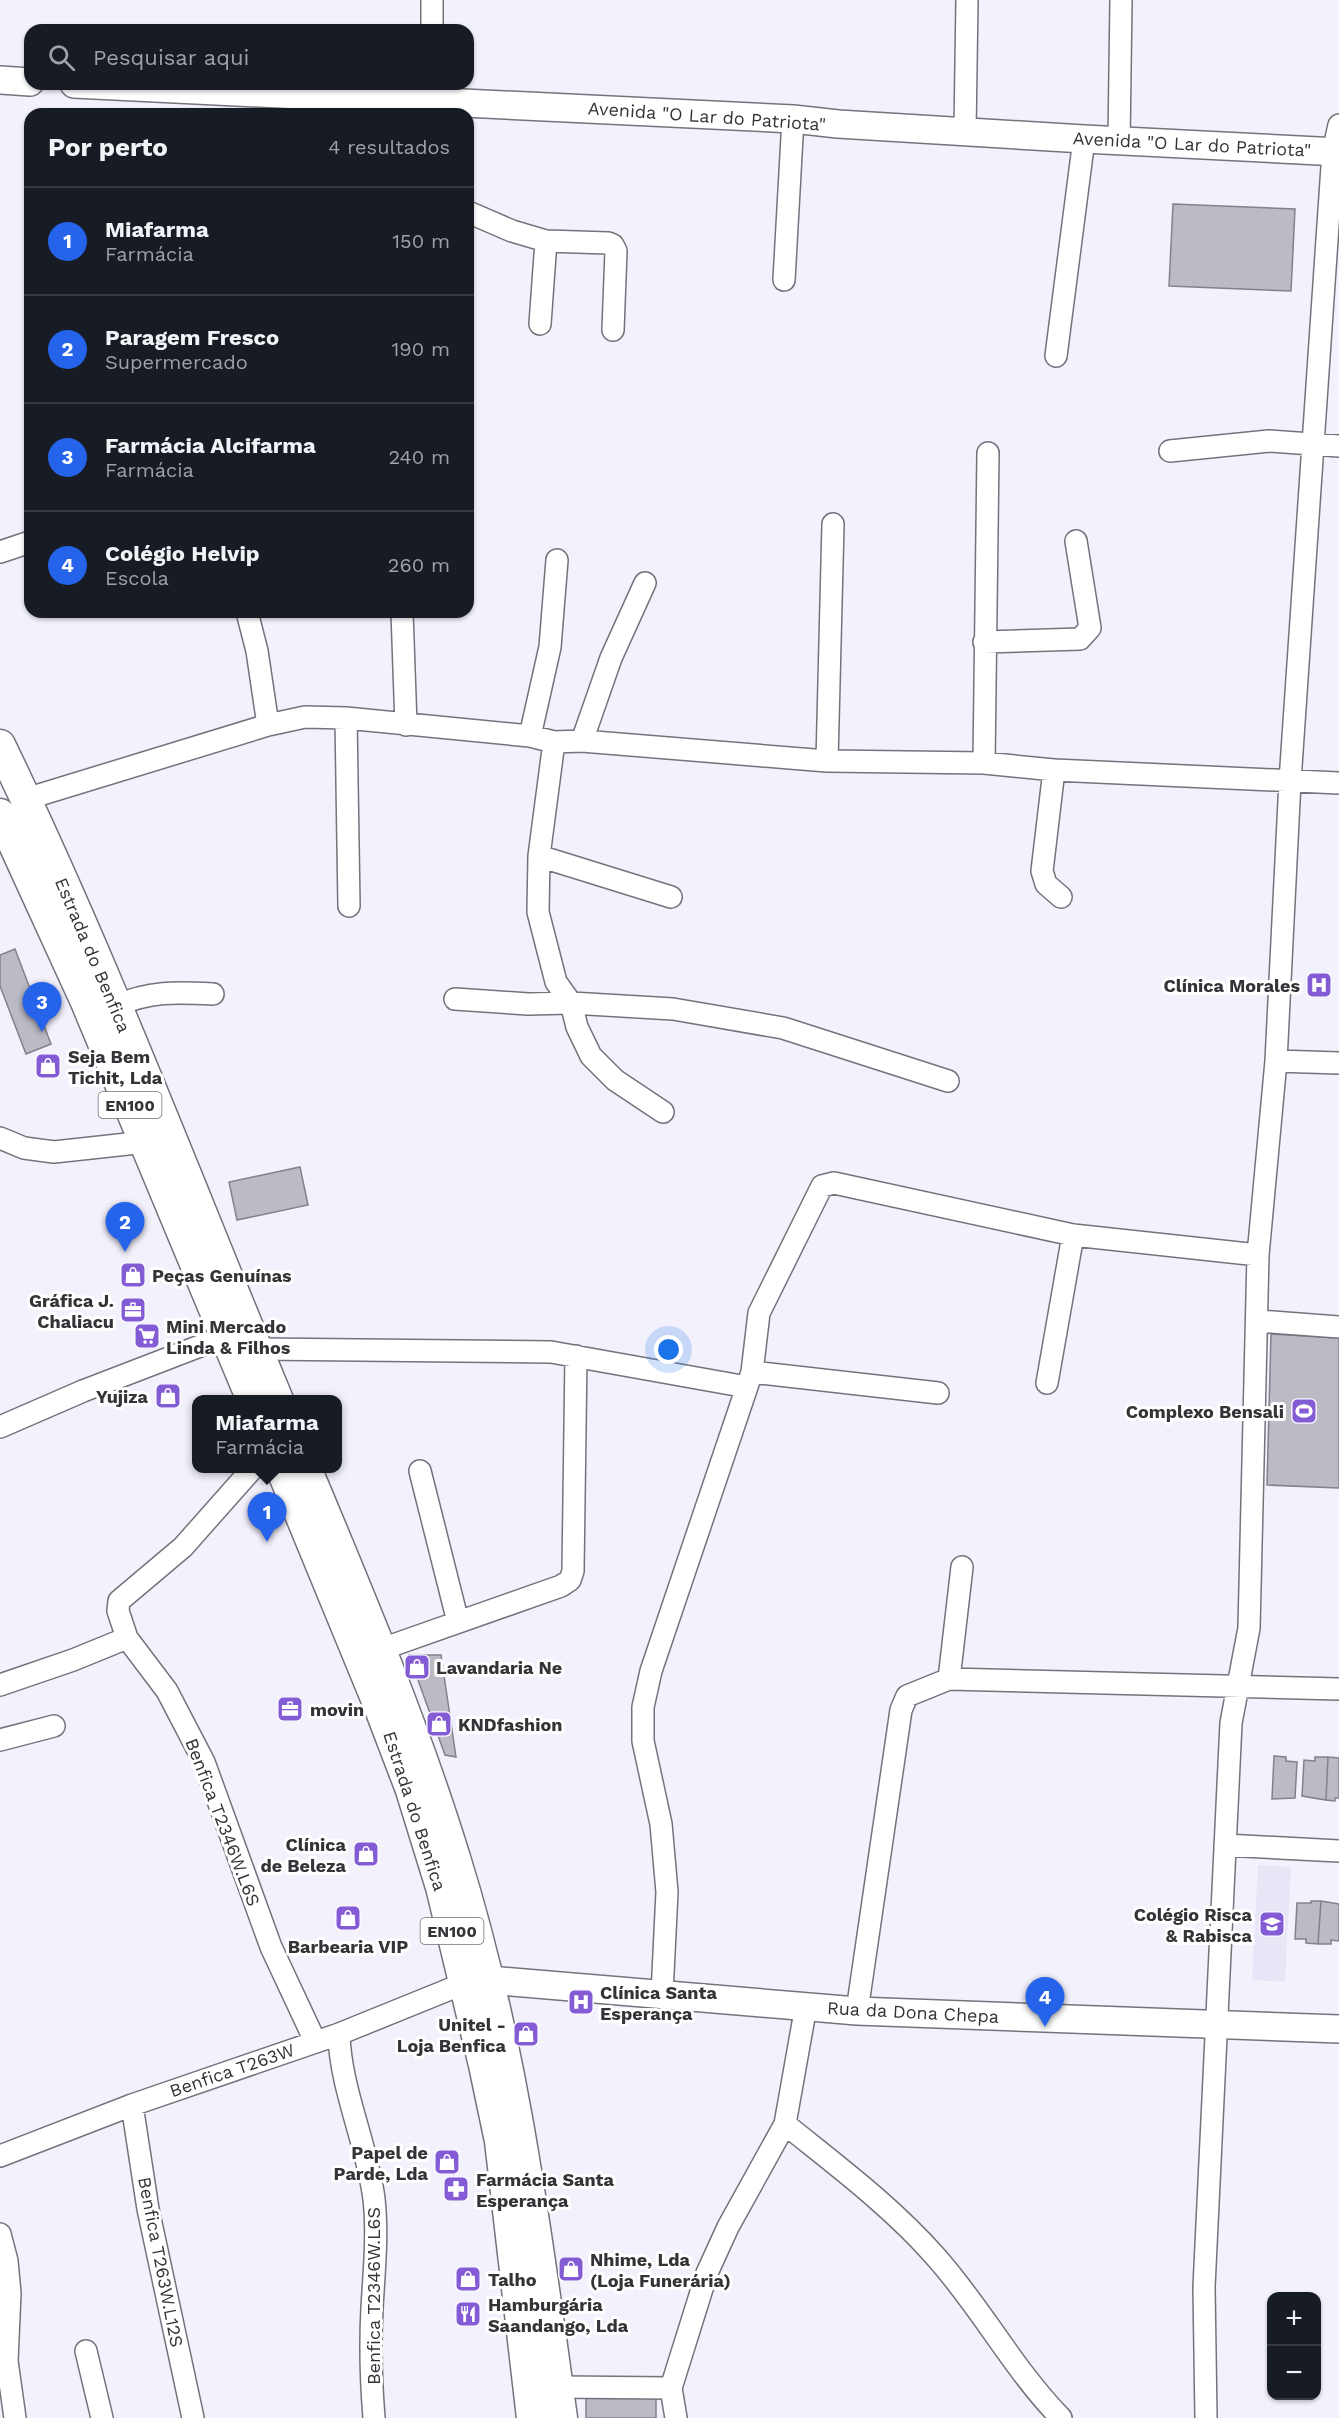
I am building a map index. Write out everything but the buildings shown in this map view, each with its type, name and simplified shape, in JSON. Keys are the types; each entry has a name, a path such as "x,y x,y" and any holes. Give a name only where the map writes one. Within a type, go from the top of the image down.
{"highway":[{"name":"Estrada do Benfica","path":"0,745 26,799 115,1006 276,1395"},
{"name":"Estrada do Benfica","path":"0,814 11,859 146,1142 250,1395"},
{"name":"Estrada do Benfica","path":"283,1473 343,1616 411,1790 441,1887 506,2060 544,2282 562,2418"},
{"name":"Estrada do Benfica","path":"308,1473 382,1649 456,1859 500,2141 532,2418"}],"main road":[{"path":"0,80 24,82"},
{"name":"Avenida \"O Lar do Patriota\"","path":"204,90 793,119 838,124 1084,139 1336,152"},
{"name":"Rua da Dona Chepa","path":"477,1982 662,1994 858,2011 1339,2030"}],"street":[{"path":"432,0 432,24"},
{"path":"965,131 967,0"},
{"path":"1119,141 1121,0"},
{"path":"784,280 793,119"},
{"path":"1206,2418 1204,2287 1231,1723 1249,1628 1258,1255 1276,1060 1290,781 1339,125"},
{"path":"1056,356 1084,139"},
{"path":"474,215 512,231 546,241 613,245 616,251 613,330"},
{"path":"540,324 546,241"},
{"path":"1170,451 1269,441 1339,446"},
{"path":"984,763 988,453"},
{"path":"827,761 833,524"},
{"path":"984,642 1080,639 1086,634 1090,628 1076,541"},
{"path":"0,552 24,544"},
{"path":"530,736 550,647 557,560"},
{"path":"582,741 611,658 645,583"},
{"path":"249,618 257,651 268,724"},
{"path":"402,618 406,725"},
{"path":"26,799 268,724 305,717 346,718 530,736 554,742 582,741 827,761 984,763 1054,770 1339,783"},
{"path":"346,718 349,906"},
{"path":"554,742 539,856 538,912 556,982 571,1003 577,1027 591,1056 615,1080 663,1112"},
{"path":"1054,770 1042,871 1046,884 1061,897"},
{"path":"539,856 671,897"},
{"path":"115,1006 137,997 171,992 213,994"},
{"path":"455,999 528,1004 571,1003 673,1010 783,1028 948,1081"},
{"path":"1276,1060 1339,1064"},
{"path":"0,1138 24,1148 54,1152 146,1142"},
{"path":"662,1994 667,1892 661,1824 643,1741 643,1707 651,1671 750,1380 759,1313 822,1186 834,1183 1073,1235 1258,1255"},
{"path":"1047,1383 1073,1235"},
{"path":"1258,1321 1339,1327"},
{"path":"0,1427 83,1391 226,1336"},
{"path":"258,1349 527,1351 750,1380 938,1393"},
{"path":"382,1649 561,1586 570,1580 573,1571 576,1356"},
{"path":"420,1471 458,1622"},
{"name":"Benfica T2346W.L6S","path":"249,1473 183,1547 119,1601 118,1611 127,1638 167,1691 204,1762 271,1947 315,2041"},
{"path":"949,1679 962,1567"},
{"path":"0,1685 73,1660 127,1638"},
{"path":"858,2011 901,1710 907,1696 949,1679 1339,1689"},
{"path":"0,1740 54,1726"},
{"path":"1225,1845 1339,1851"},
{"name":"Benfica T263W","path":"0,2156 132,2105 339,2034 477,1982"},
{"path":"676,2418 671,2388 707,2273 728,2227 785,2124 806,2007"},
{"name":"Benfica T2346W.L6S","path":"339,2034 339,2053 367,2156 374,2200 376,2238 370,2360 374,2418"},
{"name":"Benfica T263W.L12S","path":"132,2105 148,2209 193,2418"},
{"path":"785,2124 880,2201 935,2256 969,2298 1021,2373 1061,2418"},
{"path":"0,2234 7,2261 10,2293 7,2361 15,2418"},
{"path":"87,2351 102,2418"},
{"path":"558,2387 671,2388"}],"shaded area":[{"name":"Colégio Risca & Rabisca","path":"1258,1865 1291,1867 1285,1982 1252,1980"}],"place":[{"name":"Clínica Morales","path":"1319,985"},
{"name":"Farmácia Alcifarma","path":"42,1032"},
{"name":"Seja Bem Tichit, Lda","path":"48,1066"},
{"name":"Paragem Fresco","path":"125,1252"},
{"name":"Peças Genuínas","path":"133,1275"},
{"name":"Gráfica J. Chaliacu","path":"133,1310"},
{"name":"Mini Mercado Linda & Filhos","path":"147,1336"},
{"name":"Yujiza","path":"168,1396"},
{"name":"Complexo Bensali","path":"1304,1411"},
{"name":"Miafarma","path":"267,1542"},
{"name":"Lavandaria Ne","path":"417,1667"},
{"name":"movin","path":"290,1709"},
{"name":"KNDfashion","path":"439,1724"},
{"name":"Clínica de Beleza","path":"366,1854"},
{"name":"Barbearia VIP","path":"348,1918"},
{"name":"Colégio Risca & Rabisca","path":"1272,1924"},
{"name":"Clínica Santa Esperança","path":"581,2002"},
{"name":"Colégio Helvip","path":"1045,2027"},
{"name":"Unitel - Loja Benfica","path":"526,2034"},
{"name":"Papel de Parde, Lda","path":"447,2162"},
{"name":"Farmácia Santa Esperança","path":"456,2189"},
{"name":"Nhime, Lda (Loja Funerária)","path":"571,2269"},
{"name":"Talho","path":"468,2279"},
{"name":"Hamburgária Saandango, Lda","path":"468,2314"}]}
